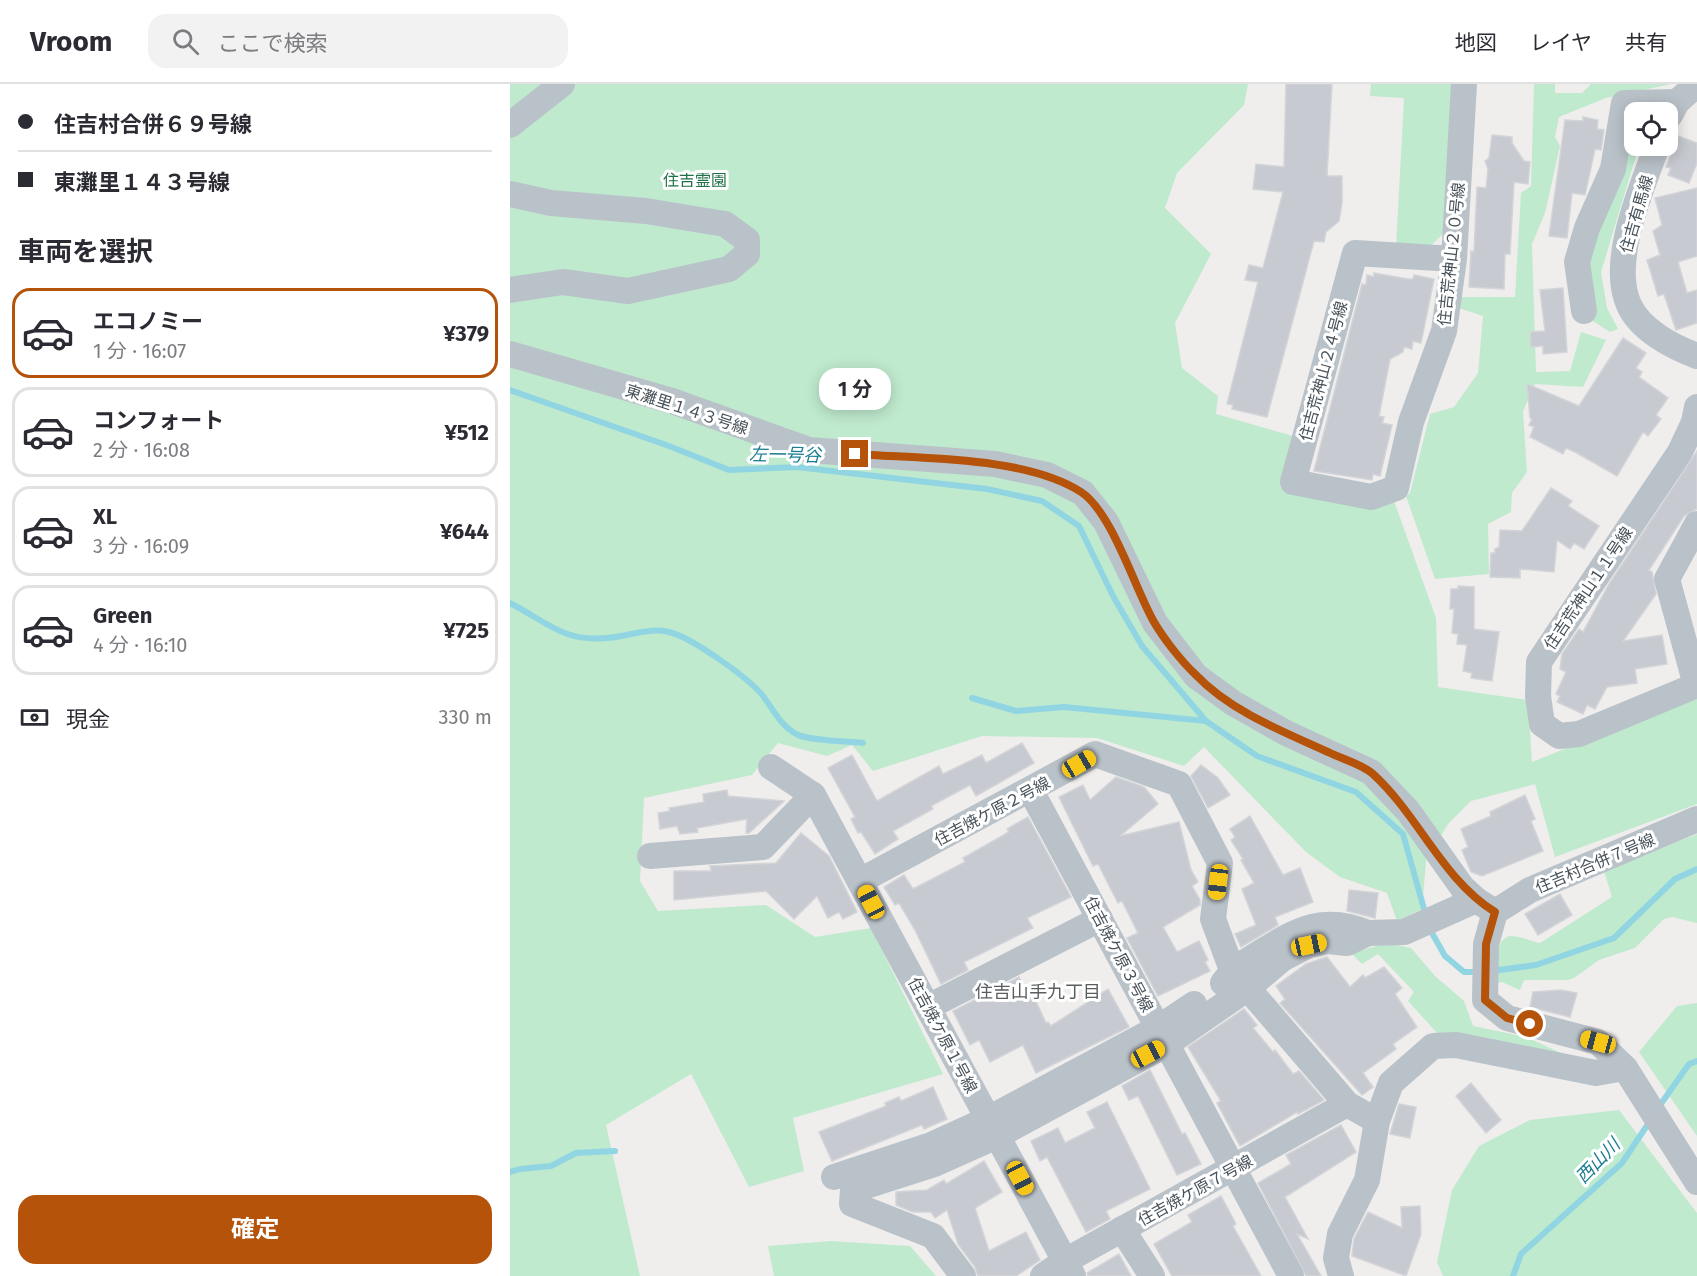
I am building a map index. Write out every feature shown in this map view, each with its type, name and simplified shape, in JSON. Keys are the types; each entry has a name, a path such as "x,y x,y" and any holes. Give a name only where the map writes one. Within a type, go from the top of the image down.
{"street":[{"path":"510,125 562,84"},
{"name":"住吉荒神山２０号線","path":"1396,489 1411,422 1444,331 1454,259 1464,84"},
{"path":"1678,104 1697,84"},
{"path":"1584,311 1567,261 1587,228 1613,169 1624,103"},
{"name":"住吉有馬線","path":"1654,156 1640,195 1622,266 1629,305 1647,328 1683,351 1697,356"},
{"path":"510,194 551,203 646,211 725,224 747,240 747,254 729,269 628,291 563,282 510,290"},
{"name":"住吉荒神山２４号線","path":"1396,489 1371,497 1293,482 1355,253 1454,259"},
{"name":"東灘里１４３号線","path":"510,354 672,401 809,450 995,464 1047,475 1083,493 1106,522 1155,623 1196,676 1251,713 1371,772 1408,811 1476,907"},
{"name":"住吉荒神山１１号線","path":"1696,685 1579,734 1559,736 1542,724 1538,696 1539,662 1688,452 1697,407"},
{"path":"1696,685 1667,579 1697,524"},
{"name":"住吉焼ケ原２号線","path":"860,881 1031,791 1095,754 1179,784 1220,864 1213,919 1240,979 1347,1104 1377,1121"},
{"name":"住吉焼ケ原１号線","path":"771,767 813,795 1069,1269"},
{"name":"住吉焼ケ原３号線","path":"1031,791 1291,1276"},
{"path":"650,855 764,848 813,795"},
{"name":"住吉村合併７号線","path":"1240,979 1293,932 1323,924 1348,925 1368,933 1404,932 1530,890 1697,819"},
{"path":"1476,907 1486,944 1485,1000 1507,1018 1598,1042 1628,1072 1697,1182"},
{"path":"928,1007 1100,919"},
{"path":"963,1276 933,1236 852,1204 853,1190 934,1164 992,1127 1162,1036 1219,988 1240,979"},
{"path":"1341,1276 1336,1258 1340,1234 1367,1180 1377,1121 1391,1083 1434,1046 1456,1045 1596,1073 1628,1072"},
{"name":"住吉焼ケ原７号線","path":"1042,1276 1069,1269 1122,1229 1234,1169 1347,1104"},
{"path":"834,1177 992,1127"},
{"path":"1122,1229 1152,1276"}],"green space":[{"name":"住吉霊園","path":"510,84 1248,84 1244,105 1177,173 1165,208 1211,254 1175,323 1182,368 1218,396 1216,414 1293,436 1282,487 1394,501 1436,618 1438,687 1528,700 1532,762 1697,696 1697,804 1555,857 1535,784 1471,801 1448,824 1426,861 1422,909 1397,921 1387,893 1340,877 1306,852 1204,747 1184,766 1097,738 982,736 873,771 852,745 827,756 778,743 752,775 644,798 640,881 658,911 766,905 815,937 871,928 943,1074 793,1118 804,1171 749,1187 691,1074 606,1125 640,1276 510,1276"},
{"path":"1371,84 1454,84 1446,231 1427,249 1396,248 1404,98 1370,96"},
{"path":"1534,84 1555,84 1555,93 1582,93 1591,84 1671,84 1606,98 1559,117 1555,137 1560,146 1545,213 1532,244 1536,372 1570,371 1581,332 1606,340 1583,387 1535,384 1523,411 1527,472 1512,493 1511,512 1488,524 1489,574 1435,579 1406,496 1410,493 1430,414 1454,407 1478,373 1483,316 1459,308 1460,297 1515,297 1521,193 1531,186"},
{"path":"1624,147 1624,156 1636,156 1601,272 1607,308 1618,329 1610,332 1593,321 1586,290 1587,264"},
{"path":"1697,834 1697,923 1672,917 1664,919 1635,948 1599,960 1574,978 1524,980 1520,990 1502,982 1495,984 1496,956 1505,938 1514,936 1540,943 1612,897 1604,871"},
{"path":"1388,943 1411,948 1435,976 1464,1001 1473,1026 1526,1037 1561,1053 1437,1033 1408,1001 1414,992 1378,954 1362,964 1351,953"},
{"path":"1697,1003 1697,1136 1639,1052 1677,1006"},
{"path":"1619,1110 1697,1213 1697,1276 1443,1276 1437,1262 1452,1190 1479,1146 1530,1120"},
{"path":"831,1241 910,1246 936,1276 774,1276 768,1246"}],"building":[{"path":"1286,84 1332,84 1327,176 1342,176 1342,203 1339,221 1326,232 1324,242 1314,241 1267,417 1232,409 1233,405 1227,404 1258,282 1245,280 1249,265 1263,268 1283,192 1253,189 1256,164 1284,167"},
{"path":"1583,117 1598,120 1597,129 1604,130 1601,150 1595,149 1585,195 1572,193 1567,238 1549,236 1565,120 1583,121"},
{"path":"1492,135 1512,137 1512,143 1524,161 1530,162 1528,184 1514,182 1510,254 1505,254 1504,289 1469,287 1471,251 1474,252 1477,187 1486,188 1488,169 1485,161 1489,158"},
{"path":"1678,136 1697,143 1697,163 1689,183 1668,175 1671,168 1666,167 1670,156 1678,156"},
{"path":"1697,188 1697,256 1678,262 1687,293 1697,290 1697,323 1676,330 1664,294 1658,296 1647,260 1660,255 1653,231 1662,225 1655,198"},
{"path":"1374,273 1408,279 1413,279 1414,275 1434,279 1421,343 1413,341 1412,349 1404,347 1403,352 1390,359 1379,416 1384,417 1382,423 1392,425 1380,476 1373,474 1372,480 1314,471 1362,284 1366,285 1367,275 1374,277"},
{"path":"1563,288 1567,352 1543,354 1543,346 1531,347 1530,332 1545,331 1540,290"},
{"path":"1623,338 1646,353 1636,368 1642,372 1639,377 1668,398 1656,415 1661,419 1648,436 1643,432 1617,476 1575,452 1566,448 1563,454 1530,437 1534,427 1529,425 1532,419 1530,418 1527,384 1579,406"},
{"path":"1697,451 1697,509 1684,516 1649,570 1652,572 1656,594 1623,641 1662,635 1667,664 1635,669 1637,683 1607,687 1595,709 1587,705 1583,714 1557,702 1560,696 1556,694 1566,672 1560,669 1562,654 1579,629 1583,632 1609,584"},
{"path":"1551,488 1572,501 1568,506 1599,526 1584,549 1574,543 1570,549 1557,540 1554,572 1520,569 1520,578 1490,577 1491,553 1495,553 1495,549 1499,547 1500,530 1522,531"},
{"path":"1458,586 1474,587 1474,629 1499,632 1492,681 1471,678 1472,673 1463,671 1467,645 1457,644 1458,634 1452,633 1454,609 1450,609 1451,589 1458,589"},
{"path":"1022,743 1034,763 976,796 970,785 931,806 933,809 893,831 898,839 875,854 861,832 858,833 851,819 855,817 828,768 852,755 877,801 939,766 943,774 982,755 986,763"},
{"path":"1201,765 1218,778 1230,795 1208,808 1191,776"},
{"path":"1116,777 1144,787 1158,804 1120,836 1179,822 1191,870 1198,882 1192,886 1200,900 1200,905 1163,927 1177,952 1199,941 1208,960 1205,962 1210,971 1158,996 1127,938 1138,933 1122,901 1118,903 1098,864 1093,866 1059,797 1083,785 1090,800"},
{"path":"727,790 728,796 784,801 749,833 746,833 747,819 697,828 698,832 680,834 677,826 660,829 658,813 670,811 669,808 704,802 703,794"},
{"path":"1525,795 1535,819 1531,821 1543,851 1482,876 1471,872 1462,850 1468,847 1461,829 1491,816 1490,812"},
{"path":"1250,816 1283,875 1300,868 1313,902 1275,917 1278,925 1241,947 1235,934 1256,925 1242,889 1254,883 1231,840 1235,837 1230,829"},
{"path":"1028,817 1071,897 1027,918 1033,928 964,962 968,970 941,984 915,930 899,903 895,905 884,887 904,875 913,889 965,862 963,858 1009,832 1007,829"},
{"path":"801,833 829,856 857,912 843,919 839,912 828,918 817,896 794,919 766,891 674,900 674,871 711,871 710,866 776,863"},
{"path":"1349,890 1378,893 1375,918 1347,911"},
{"path":"1560,894 1572,915 1538,935 1525,914"},
{"path":"1327,957 1350,987 1363,975 1365,978 1384,967 1402,988 1395,994 1417,1027 1393,1044 1396,1049 1363,1073 1373,1087 1362,1095 1280,1003 1285,999 1276,986 1306,964"},
{"path":"1019,977 1029,997 1033,995 1046,1023 1048,1022 1051,1026 1108,989 1129,1027 1036,1073 1023,1045 990,1062 979,1040 970,1045 953,1011"},
{"path":"1561,990 1577,993 1570,1017 1530,1007 1533,992"},
{"path":"1244,1009 1257,1025 1253,1028 1273,1052 1275,1050 1293,1074 1299,1071 1324,1100 1298,1114 1297,1112 1240,1146 1217,1103 1221,1101 1188,1047"},
{"path":"1150,1070 1182,1134 1185,1133 1201,1164 1177,1175 1138,1096 1129,1100 1122,1086"},
{"path":"1471,1083 1501,1120 1486,1133 1456,1096"},
{"path":"933,1087 947,1119 924,1129 922,1125 832,1161 819,1132 886,1106 885,1103 899,1097 901,1101"},
{"path":"1107,1102 1150,1189 1106,1211 1110,1219 1086,1232 1047,1157 1040,1161 1031,1141 1058,1128 1065,1143 1095,1128 1087,1112"},
{"path":"1399,1104 1416,1107 1410,1138 1390,1134"},
{"path":"1341,1125 1356,1152 1285,1197 1308,1239 1297,1234 1321,1276 1306,1276 1258,1183 1291,1164 1286,1155"},
{"path":"984,1161 1002,1192 975,1208 989,1251 1026,1232 1040,1260 1016,1276 978,1276 975,1267 958,1244 947,1210 935,1218 931,1212 913,1212 896,1205 896,1192 927,1190 944,1180 946,1184"},
{"path":"1221,1196 1236,1224 1233,1226 1261,1276 1172,1276 1154,1244 1192,1222 1188,1215"},
{"path":"1420,1206 1421,1234 1406,1276 1352,1256 1354,1239 1368,1212 1402,1228 1401,1207"},
{"path":"1119,1254 1131,1276 1088,1276 1087,1273"}],"waterway":[{"name":"左一号谷","path":"510,390 669,446 729,470 797,467 987,489 1042,501 1079,526 1113,596 1142,646 1206,721 1257,756 1356,792 1403,834 1426,916"},
{"path":"510,603 556,629 578,637 606,638 645,631 661,631 679,635 719,659 746,679 763,696 781,721 796,734 819,739 863,743"},
{"path":"972,698 1016,711 1064,707 1206,721"},
{"path":"1492,971 1536,965 1614,938 1675,879 1697,869"},
{"path":"1428,926 1445,956 1464,972 1479,972"},
{"name":"西山川","path":"1658,1108 1689,1064 1697,1061"},
{"name":"西山川","path":"1513,1276 1521,1254 1622,1163 1650,1121"},
{"path":"510,1172 551,1166 576,1153 615,1151"}],"district":[{"name":"住吉山手九丁目","path":"1038,992"}],"route":[{"path":"855,454 995,464 1047,475 1083,493 1106,522 1155,623 1196,676 1233,704 1286,733 1371,772 1408,811 1462,887 1476,900 1495,912 1486,944 1485,1000 1507,1018 1530,1024"}]}
